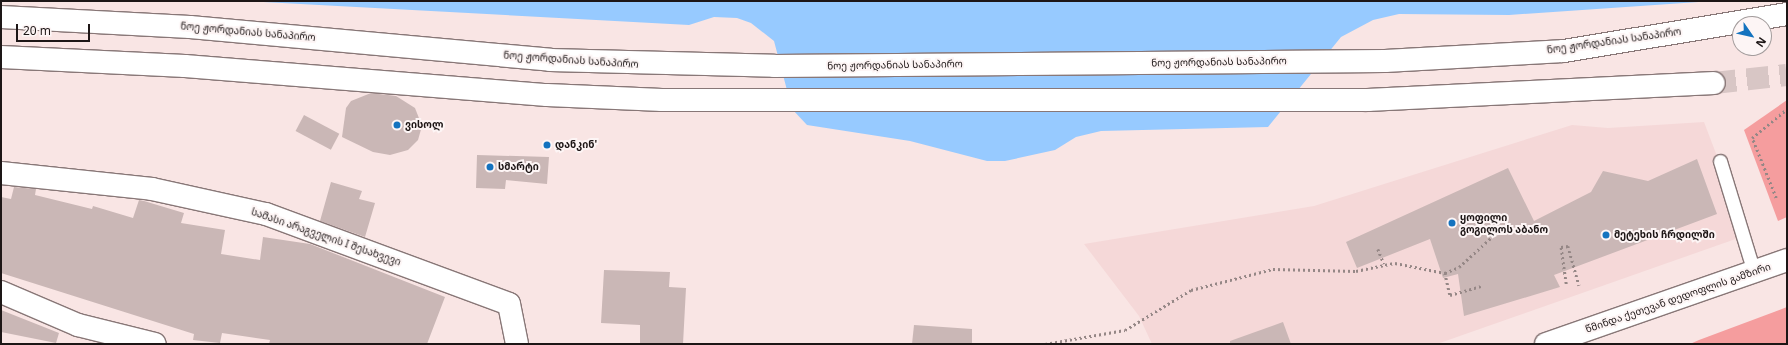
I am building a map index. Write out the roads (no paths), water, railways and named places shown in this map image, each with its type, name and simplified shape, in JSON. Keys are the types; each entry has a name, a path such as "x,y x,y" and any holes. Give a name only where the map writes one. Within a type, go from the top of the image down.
{"main road":[{"name":"ნოე ჟორდანიას სანაპირო","path":"1,17 190,27 550,60 774,66 1385,61 1564,50 1787,14"},
{"path":"1,57 185,66 547,95 769,100 1368,100 1714,83"},
{"name":"სამასი არაგველის I შესახვევი","path":"1,173 152,188 266,214 509,304 517,344"},
{"name":"წმინდა ქეთევან დედოფლის გამზირი","path":"1546,344 1787,260"},
{"path":"1,292 78,325 155,344"}],"lane":[{"path":"1720,161 1754,272"}],"water":[{"path":"243,1 1713,1 1509,15 1399,14 1373,20 1341,37 1268,127 1101,131 1076,137 1055,150 1005,161 987,161 910,141 807,125 792,109 774,41 751,23 737,18 714,17 689,25"}],"tunnel":[{"path":"1714,83 1787,75"}],"place":[{"name":"ვისოლ","path":"397,125"},
{"name":"დანკინ'","path":"547,145"},
{"name":"სმარტი","path":"490,167"},
{"name":"ყოფილი გოგილოს აბანო","path":"1452,223"},
{"name":"მეტეხის ჩრდილში","path":"1606,235"}]}
